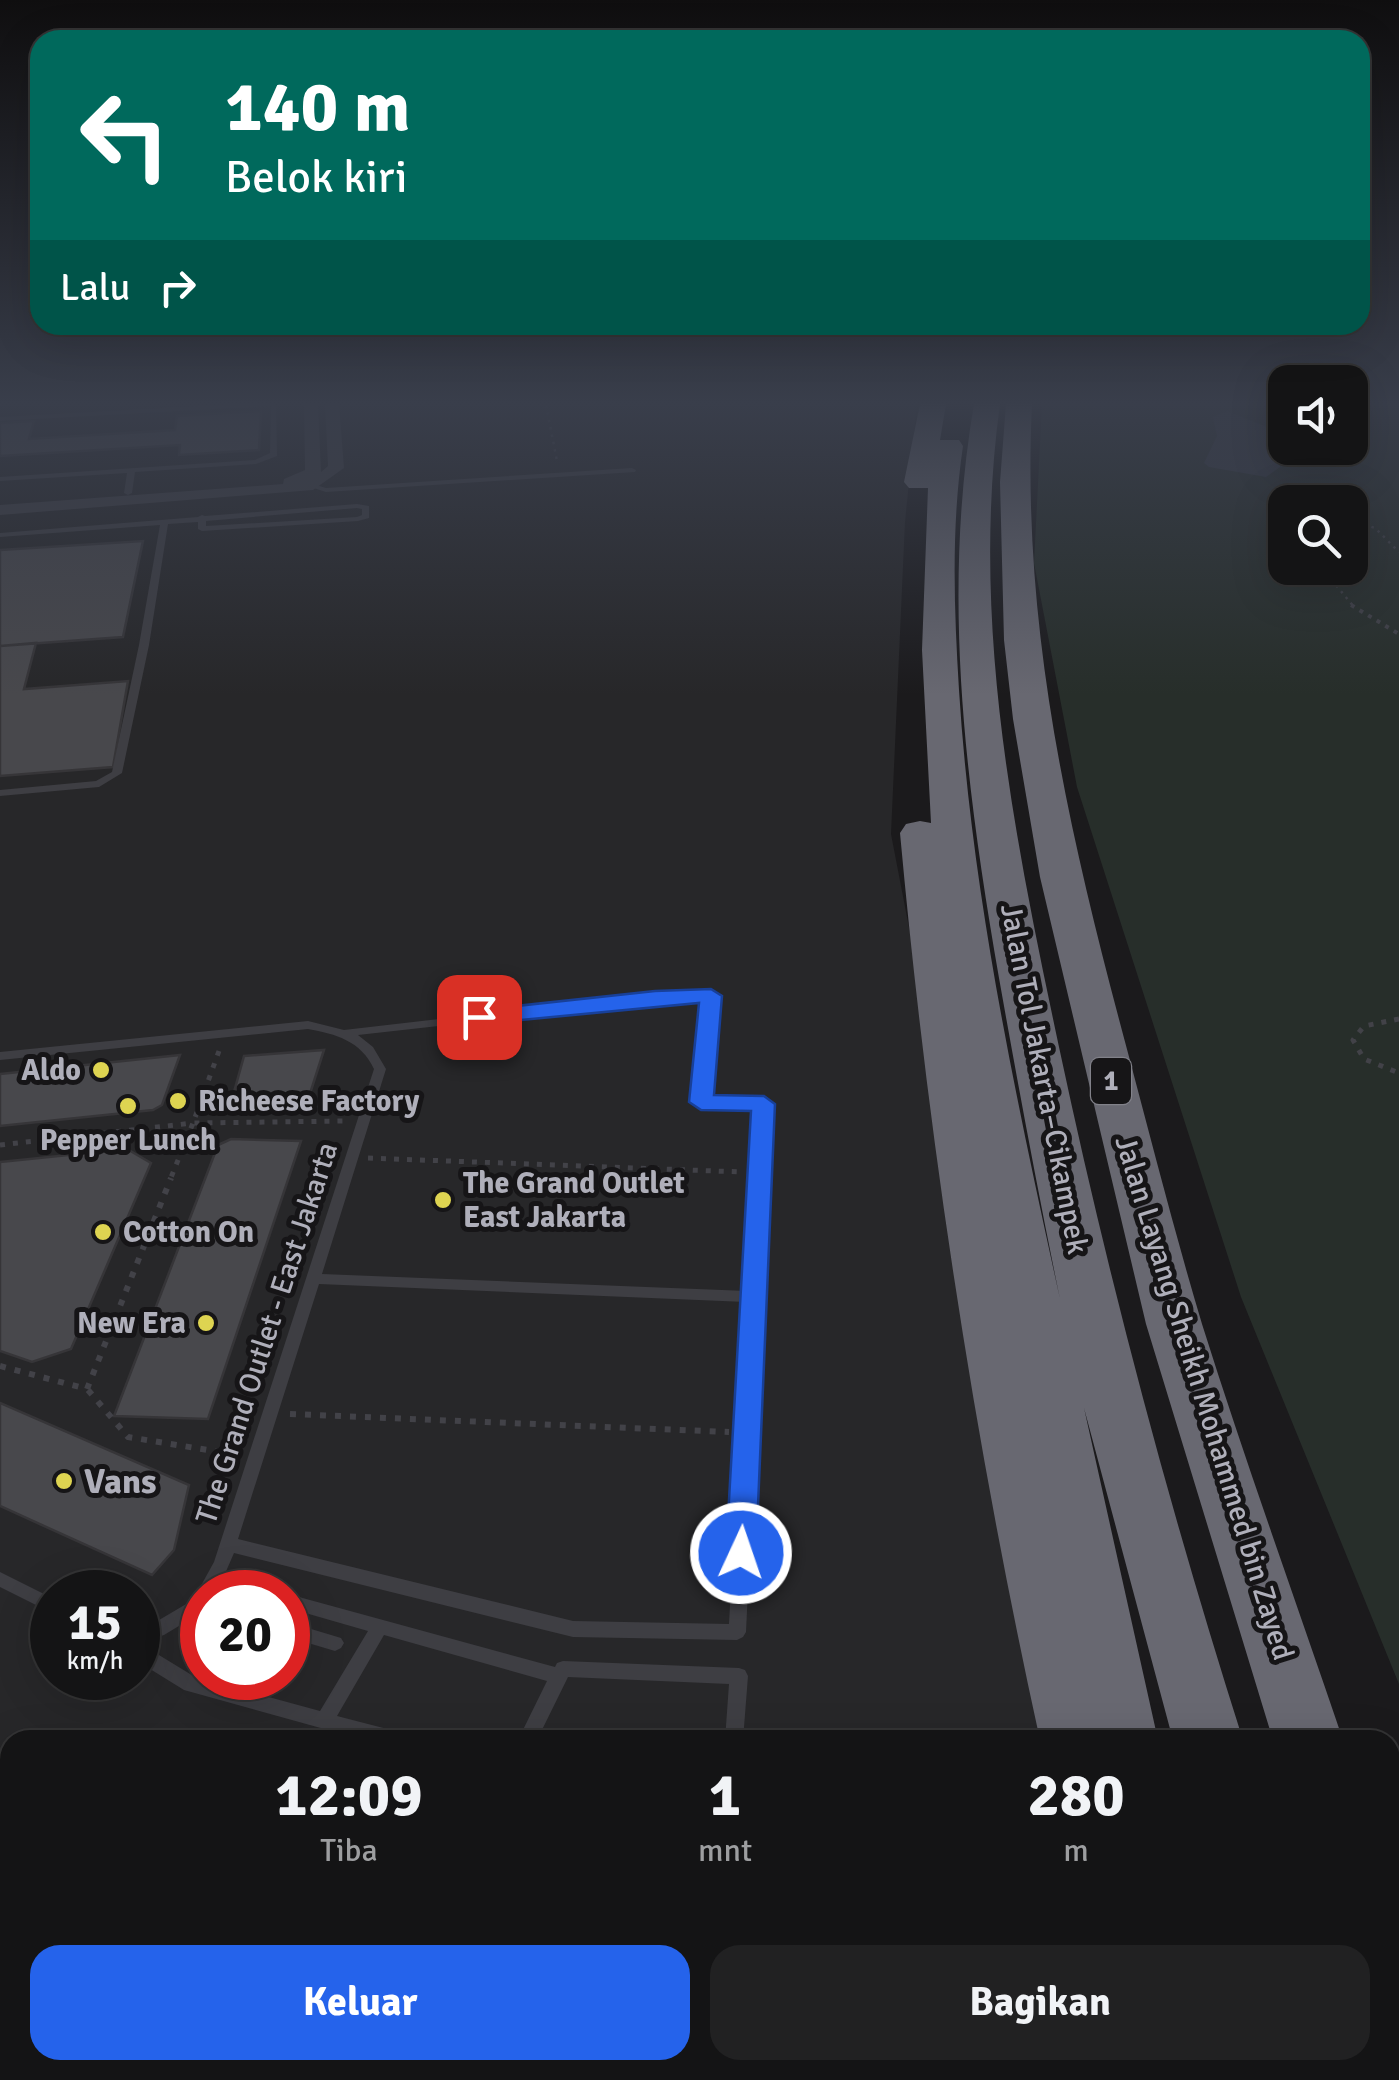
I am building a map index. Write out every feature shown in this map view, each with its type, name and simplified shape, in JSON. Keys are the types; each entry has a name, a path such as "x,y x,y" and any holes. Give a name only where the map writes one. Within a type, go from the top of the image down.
{"highway":[{"path":"917,501 910,558 909,675 932,952 967,1203 1030,1556 1074,1730"},
{"name":"Jalan Tol Jakarta–Cikampek","path":"942,501 938,555 941,716 952,840 1009,1188 1093,1621 1120,1730"},
{"name":"Jalan Tol Jakarta–Cikampek","path":"974,501 975,626 990,793 1009,912 1058,1165 1107,1371 1143,1520 1205,1730"},
{"name":"Jalan Layang Sheikh Mohammed bin Zayed","path":"1013,501 1016,596 1068,911 1158,1267 1305,1730"}],"street":[{"path":"0,510 104,501"}],"lane":[{"path":"0,535 202,517 366,508 366,516 358,519 202,529 202,517"},
{"path":"0,794 99,784 117,773 130,723 164,522"},
{"path":"0,1056 308,1025 346,1032 655,998 711,996 701,1102 764,1104 737,1632 573,1629 228,1544"},
{"name":"The Grand Outlet - East Jakarta","path":"217,1570 380,1069 374,1053 346,1032"},
{"path":"313,1279 754,1297"},
{"path":"0,1580 30,1595"},
{"path":"310,1607 559,1676"},
{"path":"324,1721 380,1626"},
{"path":"310,1636 335,1643"},
{"path":"160,1665 190,1684 358,1730"},
{"path":"532,1730 563,1669 738,1676 735,1730"}],"path":[{"path":"1368,526 1399,552"},
{"path":"1332,585 1351,607 1399,634"},
{"path":"1399,1019 1364,1026 1353,1040 1364,1058 1399,1073"},
{"path":"88,1390 225,1033"},
{"path":"0,1145 193,1123 364,1120"},
{"path":"352,1157 760,1172"},
{"path":"0,1366 88,1390 128,1437 256,1458"},
{"path":"270,1412 747,1433"}],"shaded area":[{"name":"The Grand Outlet East Jakarta","path":"0,501 907,501 891,834 946,1120 1089,1730 0,1730"},
{"path":"1037,501 1268,501 1268,585 1368,585 1368,501 1399,501 1399,1684 1241,1297 1077,787 1034,563"}],"building":[{"path":"143,541 123,637 0,646 0,550"},
{"path":"36,643 24,689 128,681 113,767 0,776 0,646"},
{"path":"324,1050 307,1103 242,1109 234,1092 244,1056"},
{"path":"180,1055 162,1105 153,1110 0,1126 0,1074"},
{"path":"231,1139 301,1141 208,1419 114,1416 218,1145"},
{"path":"127,1149 151,1163 71,1349 32,1362 0,1351 0,1162"},
{"path":"0,1403 189,1485 174,1550 156,1570 141,1570 0,1506"}],"place":[{"name":"Aldo","path":"101,1070"},
{"name":"Richeese Factory","path":"178,1101"},
{"name":"Pepper Lunch","path":"128,1106"},
{"name":"The Grand Outlet East Jakarta","path":"443,1200"},
{"name":"Cotton On","path":"103,1232"},
{"name":"New Era","path":"206,1323"},
{"name":"Vans","path":"64,1481"}],"route":[{"path":"479,1017 655,998 711,996 701,1102 764,1104 741,1553"}]}
